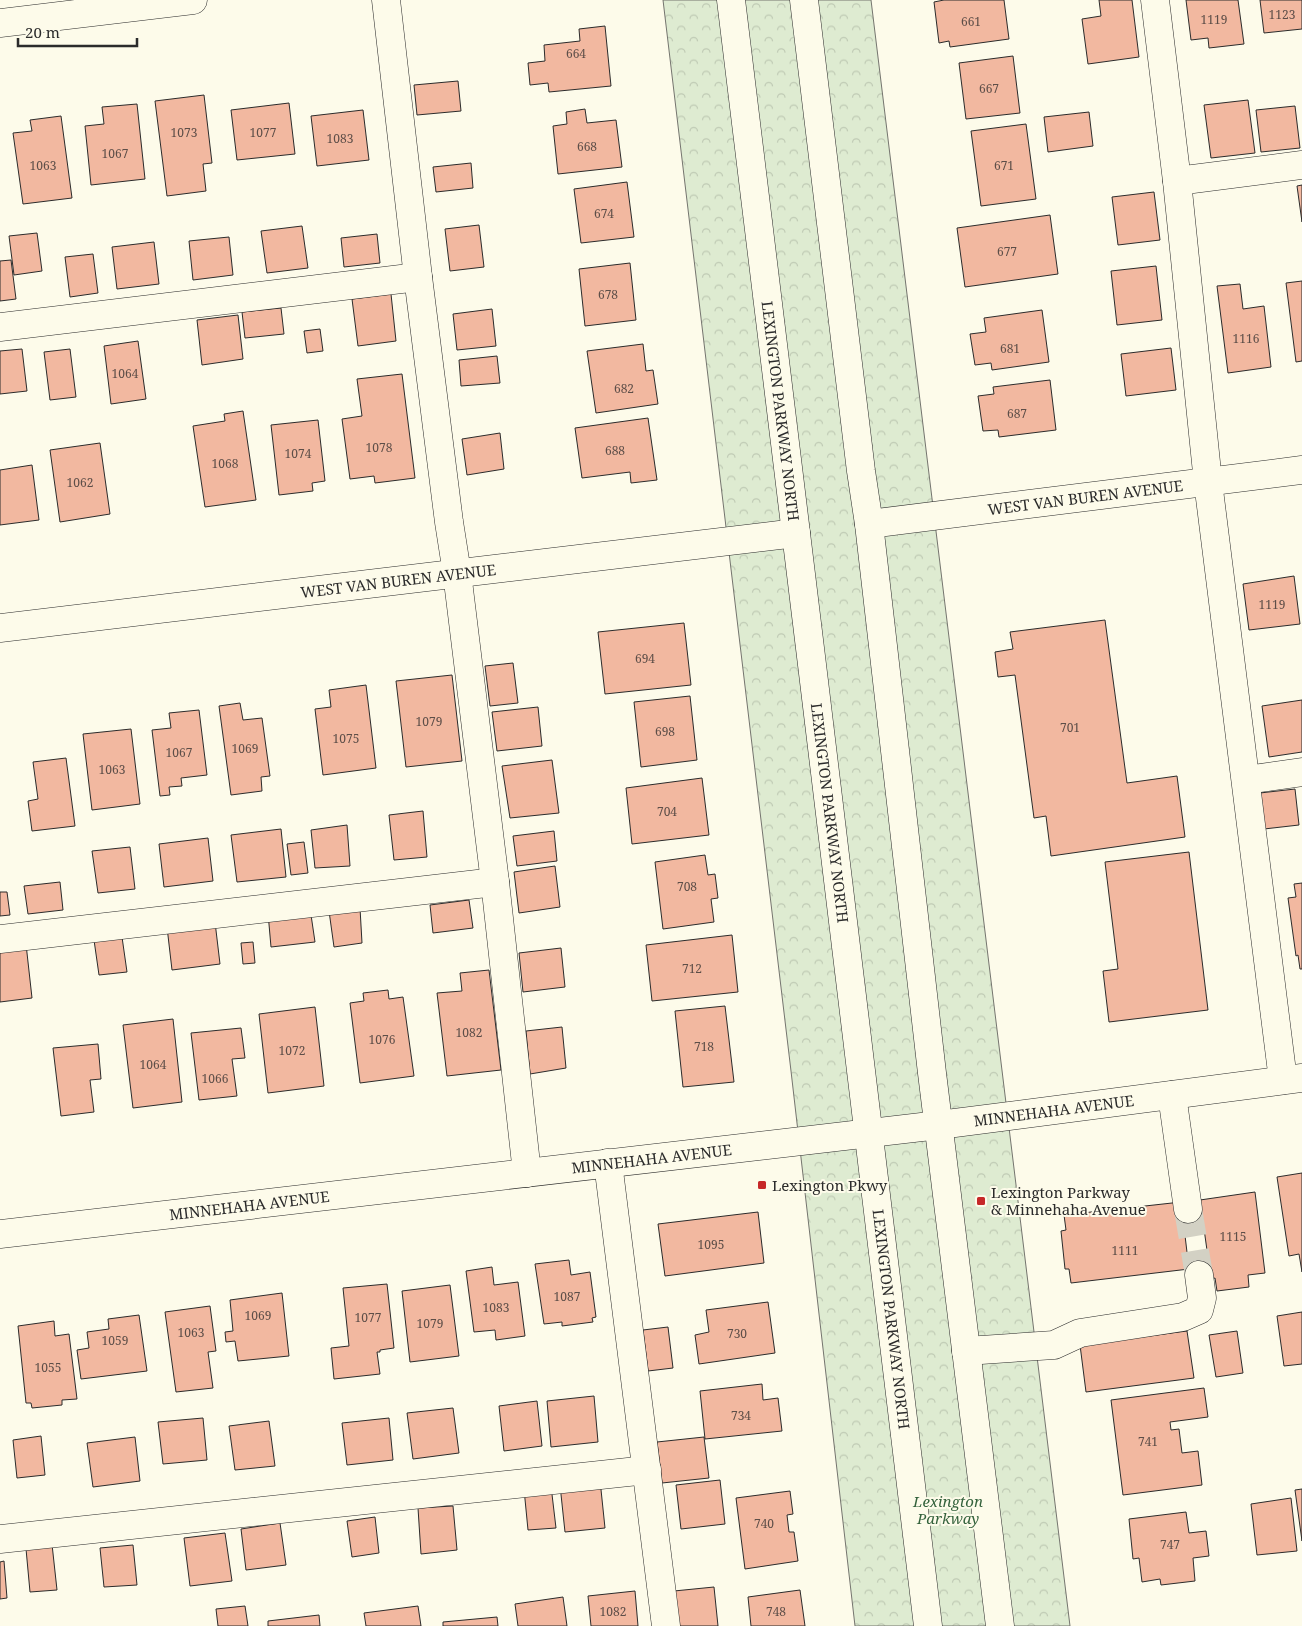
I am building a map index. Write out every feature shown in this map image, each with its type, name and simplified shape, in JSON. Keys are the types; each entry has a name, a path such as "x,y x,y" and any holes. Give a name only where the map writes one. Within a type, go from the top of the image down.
{"main road":[{"path":"0,23 193,0"},
{"path":"386,0 448,522 457,573 495,882 527,1172"},
{"name":"LEXINGTON PARKWAY NORTH","path":"731,0 870,1132 928,1626"},
{"path":"804,0 869,524 1000,1626"},
{"path":"1155,0 1177,181 1208,482 1246,780 1292,1079"},
{"path":"1177,181 1302,164"},
{"path":"0,328 418,277"},
{"name":"WEST VAN BUREN AVENUE","path":"869,524 1302,470"},
{"name":"WEST VAN BUREN AVENUE","path":"0,628 796,534"},
{"path":"1246,780 1302,772"},
{"path":"0,939 495,882"},
{"name":"MINNEHAHA AVENUE","path":"0,1234 939,1125 1292,1079"},
{"path":"1172,1095 1188,1209"},
{"path":"608,1163 666,1626"},
{"path":"966,1351 1054,1344 1080,1333 1183,1317 1198,1310 1202,1298 1198,1276"},
{"path":"0,1538 647,1470"}],"green space":[{"name":"Lexington Parkway","path":"663,0 871,0 1070,1626 855,1626 791,1071"}],"building":[{"path":"944,0 1004,0 1009,39 950,47 949,41 939,43 934,2"},
{"path":"1099,0 1132,0 1139,57 1088,64 1082,19 1101,16"},
{"path":"1186,0 1238,0 1244,44 1209,48 1208,38 1191,40"},
{"path":"1260,0 1302,0 1302,29 1264,33"},
{"path":"605,26 611,86 549,92 548,83 530,85 528,63 545,61 544,45 580,41 579,29"},
{"path":"1013,56 1020,113 966,119 959,63"},
{"path":"458,81 461,111 417,115 414,85"},
{"path":"204,95 212,163 203,164 206,191 167,196 155,101"},
{"path":"1248,100 1255,153 1211,158 1204,105"},
{"path":"289,103 295,154 237,160 231,110"},
{"path":"137,104 145,179 91,185 85,126 104,124 102,107"},
{"path":"1295,106 1300,148 1261,152 1256,110"},
{"path":"585,109 587,123 616,120 622,167 558,174 553,126 567,124 566,112"},
{"path":"363,110 369,160 317,166 311,116"},
{"path":"1089,112 1093,146 1048,152 1044,117"},
{"path":"61,116 72,198 23,204 13,133 32,131 30,120"},
{"path":"1026,124 1036,199 981,206 971,131"},
{"path":"471,163 473,188 436,192 433,167"},
{"path":"627,182 634,237 581,243 574,189"},
{"path":"1302,185 1302,222 1297,186"},
{"path":"1154,192 1160,240 1118,245 1112,197"},
{"path":"1050,215 1058,274 965,287 957,228"},
{"path":"479,225 484,267 450,271 445,229"},
{"path":"302,226 308,268 267,273 261,231"},
{"path":"37,233 42,271 14,275 9,236"},
{"path":"377,234 380,263 344,267 341,238"},
{"path":"229,237 233,275 193,280 189,241"},
{"path":"154,242 159,284 117,289 112,247"},
{"path":"93,254 98,293 70,297 65,257"},
{"path":"11,260 16,299 0,301 0,261"},
{"path":"630,263 636,320 585,326 579,269"},
{"path":"1156,266 1162,320 1117,325 1111,271"},
{"path":"1302,281 1302,361 1296,362 1286,283"},
{"path":"1240,284 1243,309 1264,306 1271,367 1228,373 1217,286"},
{"path":"391,294 396,341 358,346 352,299"},
{"path":"281,308 284,334 245,338 242,312"},
{"path":"492,309 496,346 457,350 453,314"},
{"path":"1042,310 1049,362 992,370 991,363 975,365 970,334 986,332 984,318"},
{"path":"238,315 243,359 202,365 197,320"},
{"path":"320,329 323,351 307,353 304,331"},
{"path":"138,341 146,399 111,404 104,346"},
{"path":"643,344 646,371 653,370 658,404 596,413 587,351"},
{"path":"1171,348 1176,390 1126,396 1121,354"},
{"path":"22,349 27,391 0,394 0,351"},
{"path":"70,349 76,397 50,400 44,352"},
{"path":"497,356 500,383 461,386 459,360"},
{"path":"402,374 415,478 375,483 374,476 350,479 342,419 362,416 357,379"},
{"path":"1050,380 1056,430 999,437 998,430 983,431 978,396 994,394 993,387"},
{"path":"243,411 256,500 205,507 193,426 225,421 224,414"},
{"path":"648,418 657,480 631,483 630,472 582,478 575,428"},
{"path":"318,420 325,481 312,483 313,491 279,495 271,425"},
{"path":"500,433 504,469 467,475 462,439"},
{"path":"100,443 110,514 60,522 50,450"},
{"path":"32,465 39,520 0,525 0,470"},
{"path":"1294,576 1300,624 1249,630 1243,584"},
{"path":"1105,620 1127,783 1177,776 1185,837 1051,856 1046,816 1034,818 1015,675 998,677 995,652 1013,649 1010,632"},
{"path":"684,623 691,685 605,694 598,632"},
{"path":"513,663 518,703 490,706 485,666"},
{"path":"452,675 462,761 406,767 396,681"},
{"path":"366,685 376,768 323,775 315,709 331,707 329,690"},
{"path":"690,696 697,760 641,767 634,702"},
{"path":"1302,700 1302,752 1269,757 1262,706"},
{"path":"240,703 243,720 262,718 270,776 261,777 262,791 231,795 219,706"},
{"path":"538,707 542,746 497,751 492,712"},
{"path":"199,710 207,775 181,778 182,786 169,787 170,795 160,796 152,730 171,728 169,713"},
{"path":"131,729 140,804 92,810 83,734"},
{"path":"66,758 75,826 32,831 28,801 38,799 33,762"},
{"path":"552,760 559,813 510,818 502,766"},
{"path":"702,778 709,835 632,844 626,788"},
{"path":"1295,789 1299,825 1264,829 1260,793"},
{"path":"423,811 427,857 394,860 389,815"},
{"path":"347,825 350,866 315,868 311,830"},
{"path":"281,829 286,877 237,882 231,835"},
{"path":"554,831 557,861 517,866 513,836"},
{"path":"208,838 213,881 164,887 159,844"},
{"path":"304,842 308,873 291,875 287,844"},
{"path":"130,847 135,889 98,893 92,851"},
{"path":"1189,852 1208,1010 1109,1022 1103,971 1118,969 1105,862"},
{"path":"705,855 708,875 715,874 718,898 711,899 714,922 663,929 655,862"},
{"path":"555,866 560,907 519,913 514,872"},
{"path":"60,882 63,910 28,914 24,886"},
{"path":"1302,883 1302,969 1300,969 1298,955 1296,956 1288,898 1296,897 1294,884"},
{"path":"0,892 7,892 10,915 0,916"},
{"path":"469,900 473,928 433,933 430,905"},
{"path":"310,908 315,942 271,947 268,913"},
{"path":"360,908 362,943 334,947 329,911"},
{"path":"215,922 220,964 172,970 167,927"},
{"path":"732,935 738,992 652,1001 646,945"},
{"path":"122,937 127,972 99,975 94,940"},
{"path":"253,942 255,963 243,964 241,943"},
{"path":"26,944 32,998 0,1002 0,947"},
{"path":"561,948 565,987 523,992 519,953"},
{"path":"489,970 501,1070 447,1076 437,993 462,991 460,973"},
{"path":"388,990 389,999 403,997 414,1076 360,1083 350,1003 364,1001 363,993"},
{"path":"725,1006 734,1082 683,1087 675,1011"},
{"path":"315,1007 324,1086 268,1093 259,1014"},
{"path":"173,1019 182,1102 133,1108 123,1025"},
{"path":"562,1027 566,1068 530,1074 526,1031"},
{"path":"241,1028 245,1058 232,1059 237,1096 199,1100 191,1033"},
{"path":"98,1044 101,1079 90,1080 94,1112 61,1116 53,1048"},
{"path":"1302,1173 1302,1272 1299,1254 1289,1256 1277,1177"},
{"path":"1255,1192 1265,1273 1248,1275 1249,1287 1217,1291 1215,1278 1211,1279 1200,1200"},
{"path":"1181,1202 1189,1269 1071,1283 1069,1269 1065,1269 1061,1231 1066,1230 1064,1215"},
{"path":"758,1212 764,1263 665,1276 658,1224"},
{"path":"569,1260 571,1275 590,1272 596,1317 592,1318 593,1322 562,1326 562,1322 544,1324 535,1264"},
{"path":"492,1267 494,1285 518,1282 525,1336 496,1340 495,1330 474,1332 466,1271"},
{"path":"387,1284 394,1348 377,1352 380,1374 334,1379 331,1348 349,1346 343,1288"},
{"path":"450,1285 459,1356 410,1362 402,1291"},
{"path":"282,1293 289,1356 238,1361 235,1341 226,1342 225,1332 233,1331 230,1300"},
{"path":"768,1302 775,1353 699,1364 695,1335 709,1332 706,1310"},
{"path":"210,1306 216,1351 208,1352 213,1388 176,1392 165,1312"},
{"path":"1302,1312 1302,1364 1284,1366 1277,1316"},
{"path":"139,1315 147,1371 81,1379 77,1350 89,1348 87,1332 109,1329 108,1319"},
{"path":"54,1321 55,1336 69,1334 77,1399 62,1400 62,1405 32,1408 31,1403 26,1403 18,1326"},
{"path":"668,1327 673,1368 648,1371 643,1330"},
{"path":"1187,1331 1194,1378 1086,1392 1080,1345"},
{"path":"1237,1331 1243,1373 1216,1377 1209,1335"},
{"path":"762,1384 763,1400 778,1398 782,1431 705,1439 700,1391"},
{"path":"1204,1388 1208,1417 1170,1422 1171,1430 1179,1429 1182,1453 1198,1451 1202,1485 1123,1495 1111,1400"},
{"path":"594,1396 598,1442 551,1447 547,1401"},
{"path":"537,1401 542,1446 504,1451 499,1406"},
{"path":"453,1408 459,1453 413,1459 407,1413"},
{"path":"203,1418 207,1460 163,1464 158,1422"},
{"path":"389,1418 393,1460 347,1465 342,1423"},
{"path":"269,1421 275,1466 235,1470 229,1426"},
{"path":"41,1436 45,1475 17,1478 13,1440"},
{"path":"135,1437 140,1481 93,1487 87,1443"},
{"path":"704,1437 709,1478 662,1483 657,1442"},
{"path":"600,1480 605,1528 565,1532 560,1485"},
{"path":"720,1480 725,1524 681,1529 676,1485"},
{"path":"551,1486 556,1528 528,1530 524,1489"},
{"path":"1302,1489 1302,1541 1295,1490"},
{"path":"790,1491 793,1514 787,1515 789,1532 794,1532 798,1561 745,1569 736,1498"},
{"path":"1291,1498 1297,1551 1257,1555 1251,1504"},
{"path":"453,1506 457,1550 421,1554 418,1508"},
{"path":"1186,1512 1189,1533 1206,1531 1209,1556 1193,1558 1195,1581 1161,1585 1160,1579 1142,1582 1139,1558 1133,1559 1129,1519"},
{"path":"375,1517 379,1553 352,1557 347,1521"},
{"path":"280,1523 286,1565 246,1570 241,1529"},
{"path":"225,1533 232,1581 190,1586 184,1538"},
{"path":"51,1535 57,1590 30,1592 25,1538"},
{"path":"133,1545 137,1585 104,1587 100,1548"},
{"path":"4,1561 7,1598 0,1599 0,1562"},
{"path":"714,1587 718,1626 678,1626 674,1591"},
{"path":"800,1590 805,1626 751,1626 748,1597"},
{"path":"635,1591 638,1626 591,1626 588,1596"},
{"path":"563,1597 567,1626 518,1626 515,1604"},
{"path":"245,1606 248,1626 218,1626 216,1609"},
{"path":"418,1606 421,1626 366,1626 364,1613"},
{"path":"319,1615 320,1626 268,1626 268,1621"},
{"path":"497,1617 498,1626 443,1626 443,1622"}],"tunnel":[{"path":"1188,1209 1199,1275"}],"place":[{"name":"Lexington Pkwy","path":"762,1185"},
{"name":"Lexington Parkway & Minnehaha Avenue","path":"981,1201"}]}
